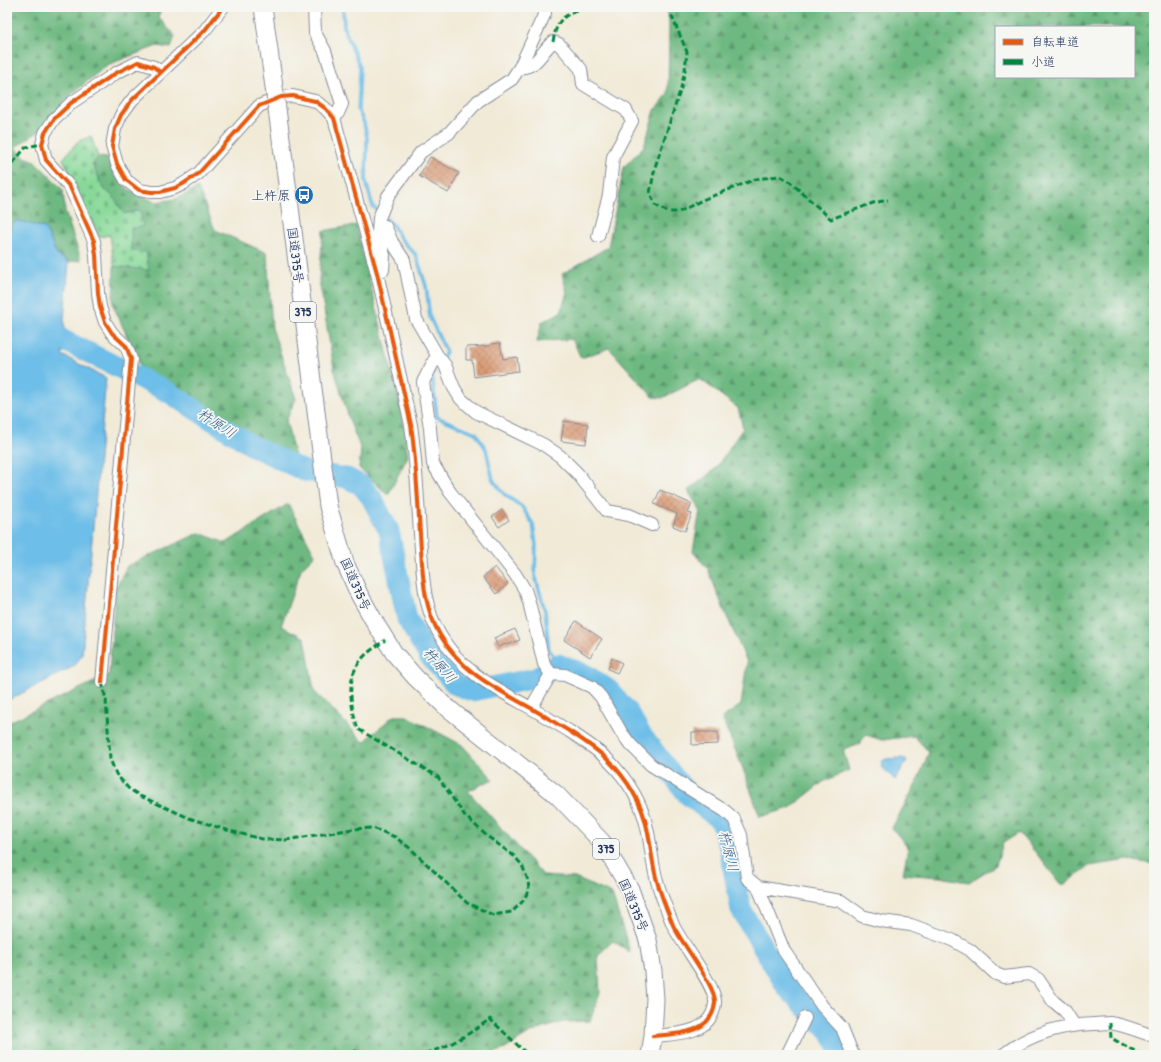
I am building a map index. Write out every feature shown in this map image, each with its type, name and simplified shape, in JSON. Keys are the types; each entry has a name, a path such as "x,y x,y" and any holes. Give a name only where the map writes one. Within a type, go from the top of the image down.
{"highway":[{"name":"国道375号","path":"263,7 328,506 345,563 359,594 377,626 394,653 415,677 444,705 557,795 602,842 630,889 648,940 653,971 655,999 654,1036 650,1055"}],"street":[{"path":"223,7 205,30 132,100 121,115 115,129 112,146 117,164 126,180 139,190 160,192 175,188 198,174 258,106 281,97 293,96 315,101 325,108 334,118 377,273 411,425 415,450 424,593 431,618 439,634 451,652 472,673 594,747 624,778 638,802 647,826 657,881 665,906 675,930 711,987 715,1002 711,1015 702,1026 685,1033 654,1036"},
{"path":"314,7 315,33 325,51 342,104 334,118"},
{"path":"377,273 383,270 384,255 378,232 380,217 388,196 421,152 449,133 478,101 512,79 520,67 545,13 544,7"},
{"path":"520,67 526,68 538,61 548,46 553,42 559,44 581,69 583,84 626,110 632,121 613,157 609,195 598,236"},
{"path":"102,682 131,359 126,346 112,333 104,322 98,293 94,242 70,187 46,160 42,144 45,133 54,119 71,103 116,73 138,62 154,67 160,72"},
{"path":"380,217 392,242 404,260 416,319 437,355 445,365 454,388 461,399 476,412 544,445 560,456 578,474 607,511 629,515 652,525"},
{"path":"437,355 423,382 430,428 433,464 450,492 515,574 525,590 544,664 551,674"},
{"path":"531,708 551,674"},
{"path":"551,674 565,675 592,687 601,697 621,732 630,744 651,765 725,811 734,819 741,835 747,878 758,888 784,950 822,1006 842,1028 853,1055"},
{"path":"758,888 841,902 862,916 881,921 911,924 952,940 970,950 996,974 1004,977 1029,974 1038,979 1053,1001 1065,1011 1074,1024"},
{"path":"787,1055 805,1018"},
{"path":"1003,1055 1030,1038 1050,1030 1074,1024 1110,1024 1154,1036"}],"green space":[{"path":"7,7 162,7 158,17 175,36 171,48 157,46 107,65 72,94 38,132 15,147 25,157 35,161 63,190 65,211 81,260 69,262 57,255 45,228 16,220 7,235"},
{"path":"667,7 1154,7 1154,864 1128,860 1089,866 1062,886 1019,833 1003,843 996,865 969,882 940,877 903,874 908,847 892,828 916,784 929,752 914,736 882,740 866,735 858,745 843,750 849,770 823,782 790,808 760,817 742,766 722,718 741,705 747,662 708,569 693,552 700,510 688,491 715,469 743,428 738,408 700,379 662,398 653,397 609,348 581,358 572,339 537,342 542,322 561,312 567,292 562,274 608,247 624,167 644,146 655,110 668,94 669,24"},
{"path":"91,136 98,157 92,164 104,189 113,196 124,214 140,210 143,226 131,229 132,251 146,252 149,270 114,266 110,235 99,237 63,159 77,142"},
{"path":"98,157 109,158 114,174 128,189 155,202 176,199 198,188 215,230 267,253 272,328 296,399 286,421 296,461 251,437 143,372 113,305 114,266 149,270 132,252 131,229 139,210 124,214 113,196 104,189 92,163"},
{"path":"356,225 402,413 408,456 388,495 359,468 361,450 350,422 334,369 319,280 323,231"},
{"path":"288,504 315,555 301,569 281,626 305,638 314,691 364,742 393,716 407,716 462,745 493,779 468,791 544,876 575,878 612,894 630,952 613,941 598,955 600,993 590,1021 563,1022 532,1032 505,1049 488,1055 7,1055 7,723 109,675 115,589 127,566 199,533 226,543"}],"water":[{"path":"16,220 45,228 57,255 69,262 64,320 66,341 62,355 106,378 82,655 74,666 7,701 7,235"},
{"path":"902,758 907,760 895,780 883,768 881,762 886,759"}],"building":[{"path":"430,157 459,173 448,193 419,176"},
{"path":"500,343 503,359 517,357 519,371 474,377 472,360 466,360 466,347 490,346 490,344"},
{"path":"564,421 588,424 586,444 561,441"},
{"path":"660,490 692,504 688,513 692,514 685,531 673,526 677,514 654,504"},
{"path":"502,510 509,520 499,527 492,517"},
{"path":"495,567 508,584 496,594 483,577"},
{"path":"576,621 602,639 590,657 564,640"},
{"path":"515,629 520,640 498,647 494,638"},
{"path":"612,658 622,663 617,673 608,669"},
{"path":"692,732 718,732 718,744 692,745"}],"waterway":[{"path":"343,7 344,28 360,67 358,110 364,123 367,138 366,182 373,207 379,211"},
{"path":"383,216 392,224 401,239 416,255 426,286 430,318 446,352 442,359"},
{"name":"杵原川","path":"59,338 168,392 251,445 304,471 347,478 361,485 371,497 389,531 407,619 429,656 456,685 472,691 536,678 558,664 585,674 609,690 627,711 642,736 688,795 721,821 729,847 741,910 787,988 830,1032 844,1055"},
{"path":"434,372 432,375 437,417 476,433 486,449 493,480 504,494 522,507 533,524 536,545 535,575 545,611 549,649 558,664"}],"marked path":[{"path":"553,42 559,22 567,15 585,7"},
{"path":"668,7 687,52 681,88 655,167 650,193 655,205 668,212 679,212 702,200 756,179 780,176 788,180 831,219 873,203 888,200"},
{"path":"7,170 26,147 42,144"},
{"path":"102,682 106,700 110,759 116,774 128,788 140,796 189,818 262,839 286,840 353,829 373,828 395,837 411,849 467,903 493,915 512,912 523,901 529,890 528,880 522,865 514,856 487,836 465,816 438,777 358,729 353,712 351,693 353,676 363,657 385,640"},
{"path":"417,1055 436,1050 455,1042 490,1019 528,1055"},
{"path":"1110,1023 1111,1038 1142,1055"},
{"path":"346,1055 355,1051 376,1055"}],"cycle path":[{"path":"223,7 205,30 132,100 121,115 115,129 112,146 117,164 126,180 139,190 160,192 175,188 198,174 259,106 281,97 293,96 315,101 325,108 334,118 377,273 411,425 427,604 440,635 458,659 468,669 503,693 585,741 616,768 638,801 645,819 655,875 664,903 677,933 705,976 714,996 715,1003 712,1013 707,1021 700,1027 682,1033 653,1036"},
{"path":"102,682 131,359 126,346 112,333 105,322 100,307 94,241 70,187 46,160 42,144 45,133 54,119 71,103 116,73 138,62 154,67 160,72"}],"place":[{"name":"上杵原","path":"304,195"}]}
